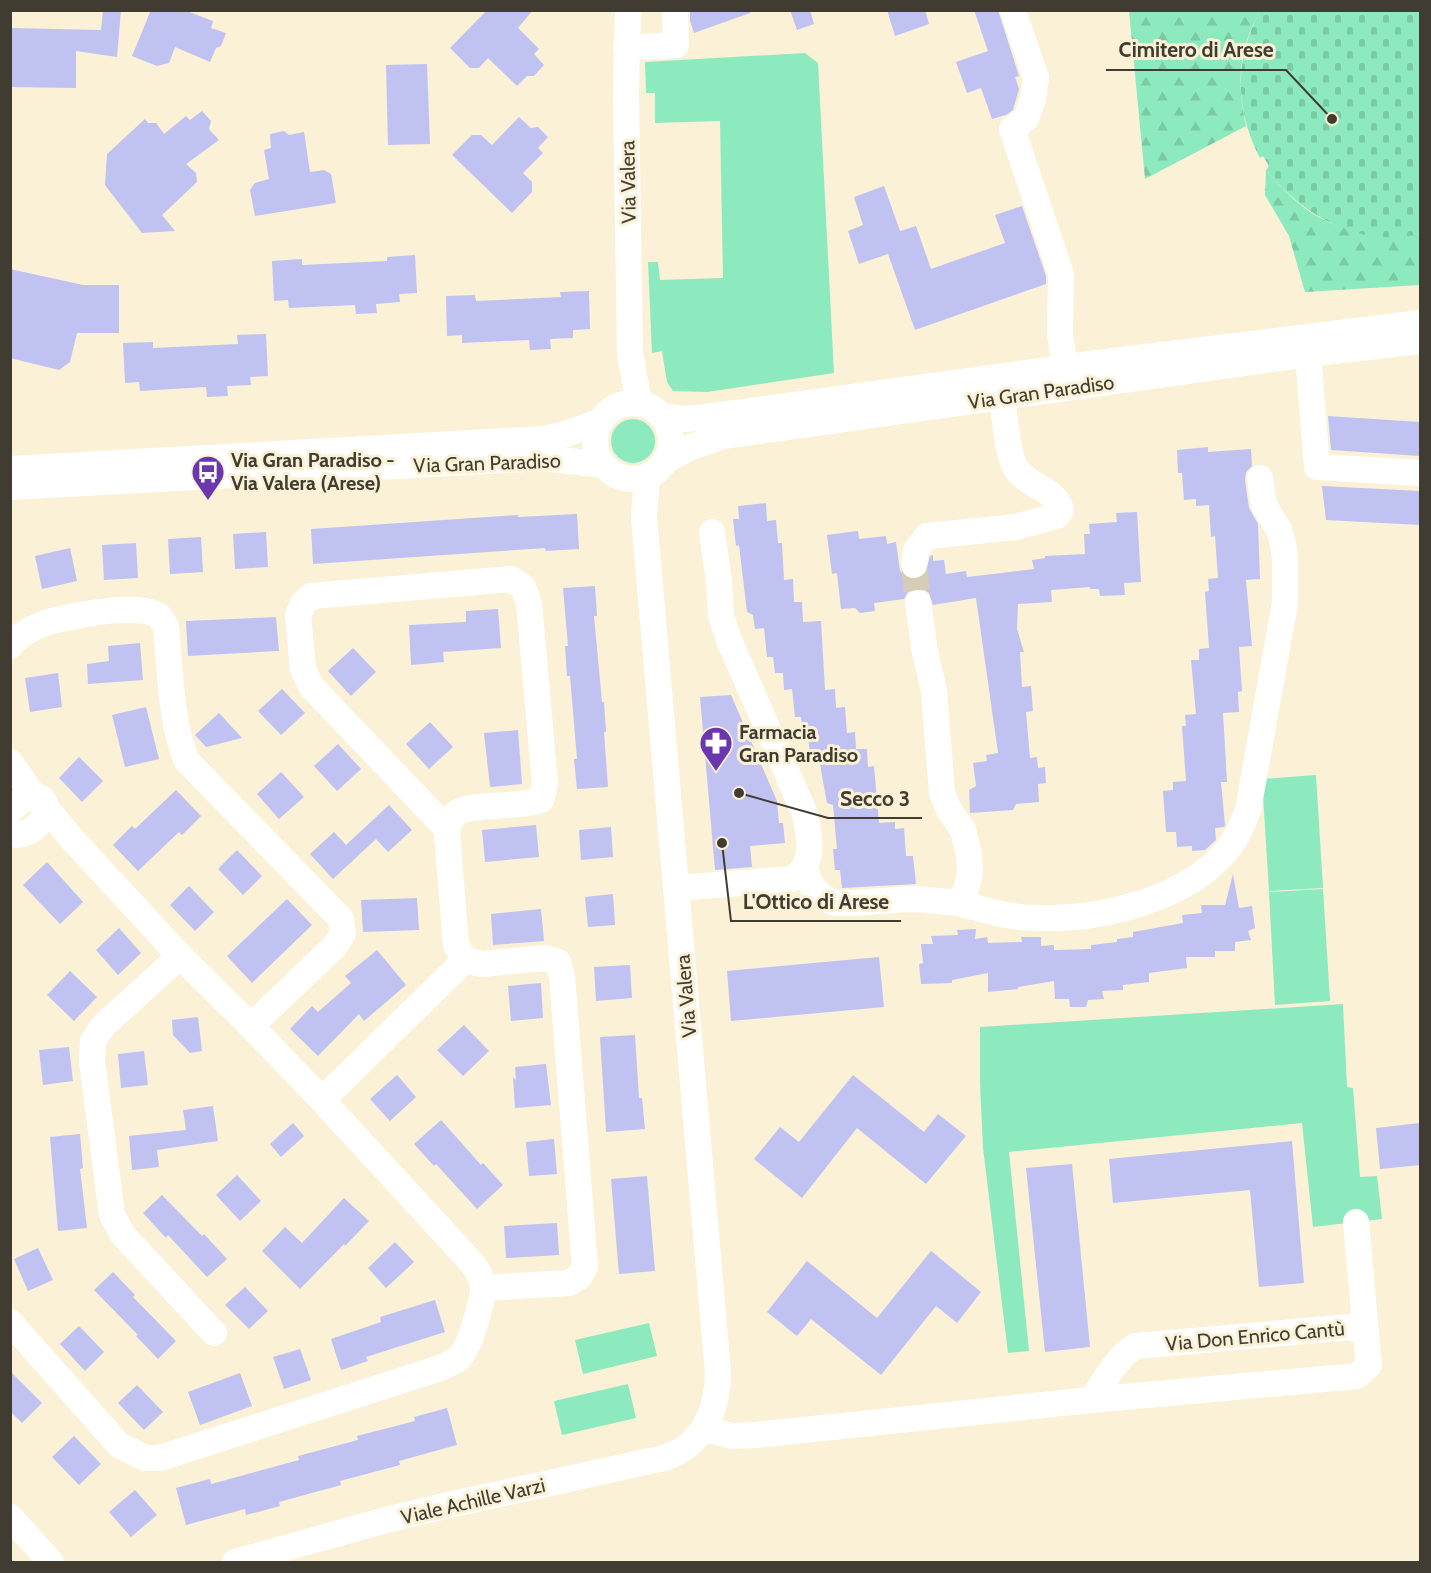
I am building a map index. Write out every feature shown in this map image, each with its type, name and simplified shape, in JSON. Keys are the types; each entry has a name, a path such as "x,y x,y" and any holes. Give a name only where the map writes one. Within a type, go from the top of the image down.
{"street":[{"name":"Via Valera","path":"628,10 626,48 630,353 624,394 630,404"},
{"path":"626,48 676,45 675,10"},
{"path":"1013,10 1036,78 1033,99 1026,119 1012,129 1061,274 1060,334 1065,368"},
{"name":"Via Gran Paradiso","path":"662,416 684,419 706,417 1420,323"},
{"name":"Via Gran Paradiso","path":"666,460 691,447 724,436 1308,354 1420,341"},
{"path":"1308,354 1317,467 1420,473"},
{"path":"914,565 916,550 927,536 1016,527 1058,516 1061,510 1059,502 1043,488 1021,475 1014,465 1002,397"},
{"path":"630,404 650,406 662,416 670,429 670,453 656,472 637,480 610,470 596,448 597,430 601,421 611,410 630,404"},
{"name":"Via Gran Paradiso","path":"10,469 543,439 573,432 601,421"},
{"name":"Via Gran Paradiso","path":"10,487 544,458 610,470"},
{"name":"Via Valera","path":"610,470 649,559"},
{"name":"Via Valera","path":"648,477 644,516 718,1373 716,1402 704,1429"},
{"path":"805,866 813,889 822,898 835,903 916,899 958,903 994,912 1038,918 1096,913 1131,906 1163,895 1192,880 1226,851 1237,836 1248,810 1285,603 1283,544 1279,530 1264,505 1260,478"},
{"path":"677,888 792,879 800,875 809,853 809,832 804,812 729,640 721,616 712,532"},
{"path":"448,831 311,686 303,669 297,615 311,596 511,579 523,587 529,603 545,784 541,800 529,804 466,809 457,813 450,820 448,831 456,945 465,960 482,964 545,958 558,962 562,976 585,1267 579,1277 569,1283 483,1288"},
{"path":"918,603 925,652 934,691 942,793 949,810 963,830 969,855 970,873 966,890 958,903"},
{"path":"10,646 14,640 40,625 105,610 150,612 160,616 166,627 180,747 187,761 341,919 343,933 335,946 251,1026"},
{"path":"10,762 41,808 180,956 322,1100 472,1263 480,1275 483,1288 481,1305 464,1352 455,1361 440,1368 160,1458 145,1458 119,1445 10,1322"},
{"path":"10,811 18,802 41,808"},
{"path":"10,830 18,835 25,834 38,826 41,808"},
{"path":"180,956 103,1026 93,1041 92,1061 112,1215 123,1235 214,1333"},
{"path":"322,1100 465,960"},
{"path":"1356,1222 1366,1335"},
{"name":"Via Don Enrico Cantù","path":"704,1429 738,1437 1091,1400 1357,1376 1369,1365 1366,1335 1351,1327 1136,1346 1127,1352"},
{"path":"1127,1352 1122,1366 1124,1384 1137,1396"},
{"path":"1091,1400 1127,1352"},
{"name":"Viale Achille Varzi","path":"235,1563 428,1510 664,1458 684,1450 704,1429"},
{"path":"10,1517 51,1563"}],"green space":[{"path":"1129,11 1260,11 1247,39 1241,67 1241,95 1246,126 1145,179"},
{"path":"1260,11 1420,11 1420,234 1397,237 1375,236 1354,232 1334,224 1297,201 1266,170 1269,166 1263,156 1260,158 1246,121 1241,84 1246,47"},
{"path":"805,53 818,63 834,373 707,392 673,391 667,382 662,351 652,353 648,262 658,262 660,280 723,278 720,121 655,123 655,93 646,93 645,62"},
{"path":"1266,170 1297,202 1328,222 1374,235 1420,234 1420,285 1305,292 1289,236 1265,195"},
{"path":"633,419 648,426 655,441 648,456 633,463 618,456 611,441 618,426"},
{"path":"1316,775 1323,888 1269,891 1262,779"},
{"path":"1323,889 1330,1001 1275,1005 1269,892"},
{"path":"1343,1004 1347,1087 1353,1088 1360,1177 1377,1176 1382,1219 1313,1227 1302,1123 1009,1152 1029,1351 1008,1353 983,1148 980,1027"},
{"path":"649,1323 657,1356 583,1374 575,1340"},
{"path":"628,1384 636,1418 562,1435 554,1401"}],"building":[{"path":"103,10 121,10 117,57 76,51 76,88 10,87 10,28 101,30"},
{"path":"151,10 184,10 213,21 211,28 226,33 221,46 216,48 210,62 175,47 169,63 157,66 132,56"},
{"path":"487,10 533,10 518,28 539,49 534,54 544,65 534,76 527,76 517,86 488,58 479,68 470,68 450,48"},
{"path":"690,10 750,10 750,13 694,33 690,21"},
{"path":"790,10 810,10 814,24 797,30"},
{"path":"887,10 925,10 929,24 895,36"},
{"path":"974,10 998,10 1019,76 1015,77 1019,89 1013,110 1006,115 992,119 981,88 967,93 956,62 988,51"},
{"path":"427,64 430,144 388,145 386,65"},
{"path":"202,111 211,121 209,129 219,140 186,164 196,173 197,182 162,215 175,231 142,233 105,185 107,154 145,119 148,123 156,123 164,134 186,116 190,120"},
{"path":"519,117 531,128 538,127 548,137 538,148 543,153 523,173 532,182 532,192 512,213 452,155 472,135 481,135 492,145"},
{"path":"284,131 289,135 304,132 310,172 324,170 331,174 336,203 255,216 250,190 255,183 269,179 264,150 271,148 270,134"},
{"path":"884,186 900,231 916,226 931,269 1005,243 995,215 1022,206 1046,276 1046,284 915,330 888,254 859,264 848,231 863,225 854,197"},
{"path":"415,255 417,293 399,294 400,302 376,304 377,313 356,314 355,305 289,308 288,300 274,301 272,261 302,259 302,265 387,261 387,257"},
{"path":"10,269 83,285 119,285 119,333 77,333 70,362 59,370 10,358"},
{"path":"589,291 590,329 573,330 573,338 550,339 551,349 530,350 529,340 462,343 462,335 447,336 446,296 475,295 476,301 561,297 560,292"},
{"path":"266,334 268,376 250,377 251,385 227,386 228,396 207,397 206,387 140,391 139,382 125,383 123,343 153,342 153,348 238,344 237,335"},
{"path":"1328,416 1420,422 1420,456 1331,450"},
{"path":"1208,447 1208,452 1251,449 1252,466 1246,472 1245,480 1249,508 1258,524 1260,579 1246,580 1252,646 1239,647 1242,691 1238,692 1239,712 1223,713 1227,782 1221,782 1225,825 1215,828 1216,840 1205,850 1192,851 1192,846 1177,847 1176,832 1166,832 1163,791 1173,790 1173,782 1186,781 1182,726 1186,726 1185,715 1196,714 1191,660 1199,660 1199,649 1209,648 1205,592 1209,591 1208,579 1218,578 1215,536 1211,537 1209,505 1196,506 1196,499 1184,500 1182,473 1178,473 1177,450"},
{"path":"1322,486 1420,491 1420,525 1326,520"},
{"path":"766,503 767,521 776,520 778,543 782,543 784,580 793,579 794,602 802,602 803,622 821,621 825,690 835,689 836,708 845,707 847,733 855,732 856,749 867,749 868,767 874,766 879,823 895,822 895,829 904,828 906,856 913,856 916,884 842,888 840,870 835,870 833,849 837,849 833,805 827,803 818,754 810,755 808,734 803,734 801,717 795,717 792,689 784,690 783,673 775,673 773,657 767,657 764,628 755,629 753,615 747,612 739,545 736,546 733,519 739,519 738,506"},
{"path":"1137,512 1141,582 1124,583 1125,595 1100,596 1099,589 1090,589 1090,587 1051,590 1052,602 1018,604 1017,629 1024,652 1020,652 1022,687 1031,686 1033,711 1026,712 1030,758 1037,757 1038,768 1045,767 1046,783 1038,784 1039,802 1016,804 1013,810 970,813 969,790 976,786 973,763 987,761 986,755 998,753 976,598 933,605 929,593 916,588 908,592 904,599 874,603 875,611 860,613 855,608 841,609 837,573 832,574 827,535 858,531 859,539 886,536 887,544 896,542 900,571 911,580 925,575 930,556 933,555 933,561 944,560 946,574 966,571 967,577 1034,569 1032,560 1045,558 1045,556 1085,554 1084,534 1090,534 1089,524 1117,522 1116,513"},
{"path":"577,514 579,549 546,551 545,548 313,564 311,529 518,515 518,517"},
{"path":"266,532 268,567 235,569 233,534"},
{"path":"201,537 203,572 170,574 168,539"},
{"path":"136,543 138,578 104,580 102,545"},
{"path":"70,548 77,581 42,589 35,556"},
{"path":"595,586 597,616 594,616 602,702 604,702 608,787 577,789 574,759 577,759 570,676 567,676 565,646 568,646 563,588"},
{"path":"498,609 501,648 443,652 444,662 411,665 409,625 466,622 466,611"},
{"path":"276,617 279,651 188,656 186,621"},
{"path":"140,643 143,680 88,684 87,664 109,661 108,646"},
{"path":"353,648 376,672 351,696 328,671"},
{"path":"58,673 62,707 30,712 25,678"},
{"path":"282,689 305,713 281,735 258,711"},
{"path":"731,695 777,801 779,823 783,823 785,843 750,846 752,867 715,870 700,697"},
{"path":"146,707 159,759 125,767 112,715"},
{"path":"219,713 242,738 206,747 195,735"},
{"path":"430,722 453,747 429,769 406,744"},
{"path":"518,730 522,784 490,787 484,733"},
{"path":"338,744 361,769 337,791 314,766"},
{"path":"79,757 103,781 82,802 59,778"},
{"path":"281,772 304,797 279,819 257,794"},
{"path":"176,790 201,816 182,835 179,832 138,871 113,845 132,826 135,829"},
{"path":"389,805 412,830 388,852 376,839 333,879 310,854 334,832 346,845"},
{"path":"536,825 539,857 485,862 482,830"},
{"path":"611,827 613,857 581,860 579,830"},
{"path":"237,850 262,876 243,895 218,869"},
{"path":"47,862 83,902 60,924 23,885"},
{"path":"1233,874 1239,908 1252,906 1255,928 1248,931 1251,940 1235,942 1235,951 1215,951 1215,957 1186,957 1187,968 1149,973 1149,982 1123,985 1123,990 1102,991 1104,999 1088,1000 1086,1007 1070,1007 1069,999 1055,999 1054,981 1018,987 1018,989 988,992 988,973 952,980 952,983 921,984 919,964 923,963 921,944 933,944 931,936 958,935 957,930 976,929 975,939 987,937 988,943 1022,942 1021,937 1041,937 1041,946 1054,945 1054,950 1091,949 1091,945 1117,942 1117,939 1133,937 1133,932 1183,923 1182,915 1202,913 1201,905 1225,905"},
{"path":"189,886 214,912 195,931 170,905"},
{"path":"613,894 615,925 588,927 585,897"},
{"path":"417,898 419,930 363,932 361,900"},
{"path":"287,899 312,925 252,983 227,956"},
{"path":"541,909 544,941 493,945 491,914"},
{"path":"119,928 141,953 118,975 96,950"},
{"path":"377,950 406,985 364,1021 359,1014 318,1056 290,1029 312,1006 318,1012 351,983 345,976"},
{"path":"879,957 884,1007 731,1021 727,971"},
{"path":"630,965 632,998 596,1001 594,967"},
{"path":"70,971 97,997 74,1021 47,995"},
{"path":"541,983 543,1018 511,1021 508,986"},
{"path":"198,1017 202,1051 190,1053 173,1035 172,1020"},
{"path":"464,1025 489,1051 463,1076 437,1050"},
{"path":"635,1035 639,1098 642,1098 645,1129 606,1132 600,1037"},
{"path":"69,1047 73,1081 43,1085 39,1050"},
{"path":"144,1051 148,1085 121,1088 118,1054"},
{"path":"546,1064 551,1105 515,1108 513,1077 516,1080 515,1067"},
{"path":"397,1075 416,1097 390,1121 370,1099"},
{"path":"853,1075 924,1132 938,1114 966,1136 926,1184 857,1128 802,1198 754,1159 780,1127 799,1142"},
{"path":"213,1106 218,1141 157,1150 159,1167 132,1170 129,1136 186,1130 183,1110"},
{"path":"441,1120 481,1165 483,1163 503,1185 477,1209 436,1164 434,1166 414,1144"},
{"path":"293,1123 304,1136 281,1157 270,1144"},
{"path":"1420,1123 1420,1165 1380,1169 1376,1128"},
{"path":"80,1134 83,1168 80,1169 87,1228 58,1231 50,1137"},
{"path":"554,1139 557,1174 529,1176 526,1142"},
{"path":"1292,1141 1304,1283 1259,1287 1250,1190 1113,1203 1109,1159"},
{"path":"1072,1164 1090,1347 1045,1352 1026,1168"},
{"path":"237,1175 261,1201 240,1221 216,1195"},
{"path":"647,1176 655,1271 619,1274 611,1179"},
{"path":"162,1195 227,1259 207,1277 168,1235 166,1238 143,1213"},
{"path":"344,1198 369,1221 300,1289 262,1251 285,1227 302,1243"},
{"path":"557,1223 559,1255 506,1258 504,1226"},
{"path":"395,1242 414,1262 386,1288 368,1268"},
{"path":"38,1248 53,1280 28,1291 14,1259"},
{"path":"931,1251 981,1292 957,1323 936,1306 881,1375 811,1319 797,1336 767,1312 807,1261 877,1318"},
{"path":"113,1272 135,1295 133,1297 176,1341 158,1359 94,1290"},
{"path":"245,1287 268,1311 249,1329 225,1305"},
{"path":"435,1300 445,1332 366,1357 368,1361 341,1370 331,1339 381,1322 380,1317"},
{"path":"79,1326 104,1352 85,1371 60,1344"},
{"path":"300,1349 311,1380 284,1389 273,1357"},
{"path":"10,1371 42,1403 22,1423 10,1411"},
{"path":"240,1373 252,1406 200,1425 188,1392"},
{"path":"137,1385 163,1412 144,1430 118,1403"},
{"path":"447,1408 457,1445 399,1461 400,1465 340,1481 341,1485 279,1502 280,1506 246,1515 245,1509 186,1525 176,1488 210,1479 211,1484 299,1460 298,1456 358,1440 357,1436 415,1421 414,1417"},
{"path":"74,1436 101,1464 79,1485 52,1457"},
{"path":"135,1490 157,1515 131,1537 109,1512"}],"tunnel":[{"path":"914,565 918,603"}],"place":[{"name":"Cimitero di Arese","path":"1332,119"},
{"name":"Via Gran Paradiso - Via Valera (Arese)","path":"208,501"},
{"name":"Farmacia Gran Paradiso","path":"716,772"},
{"name":"Secco 3","path":"739,793"},
{"name":"L'Ottico di Arese","path":"722,843"}]}
